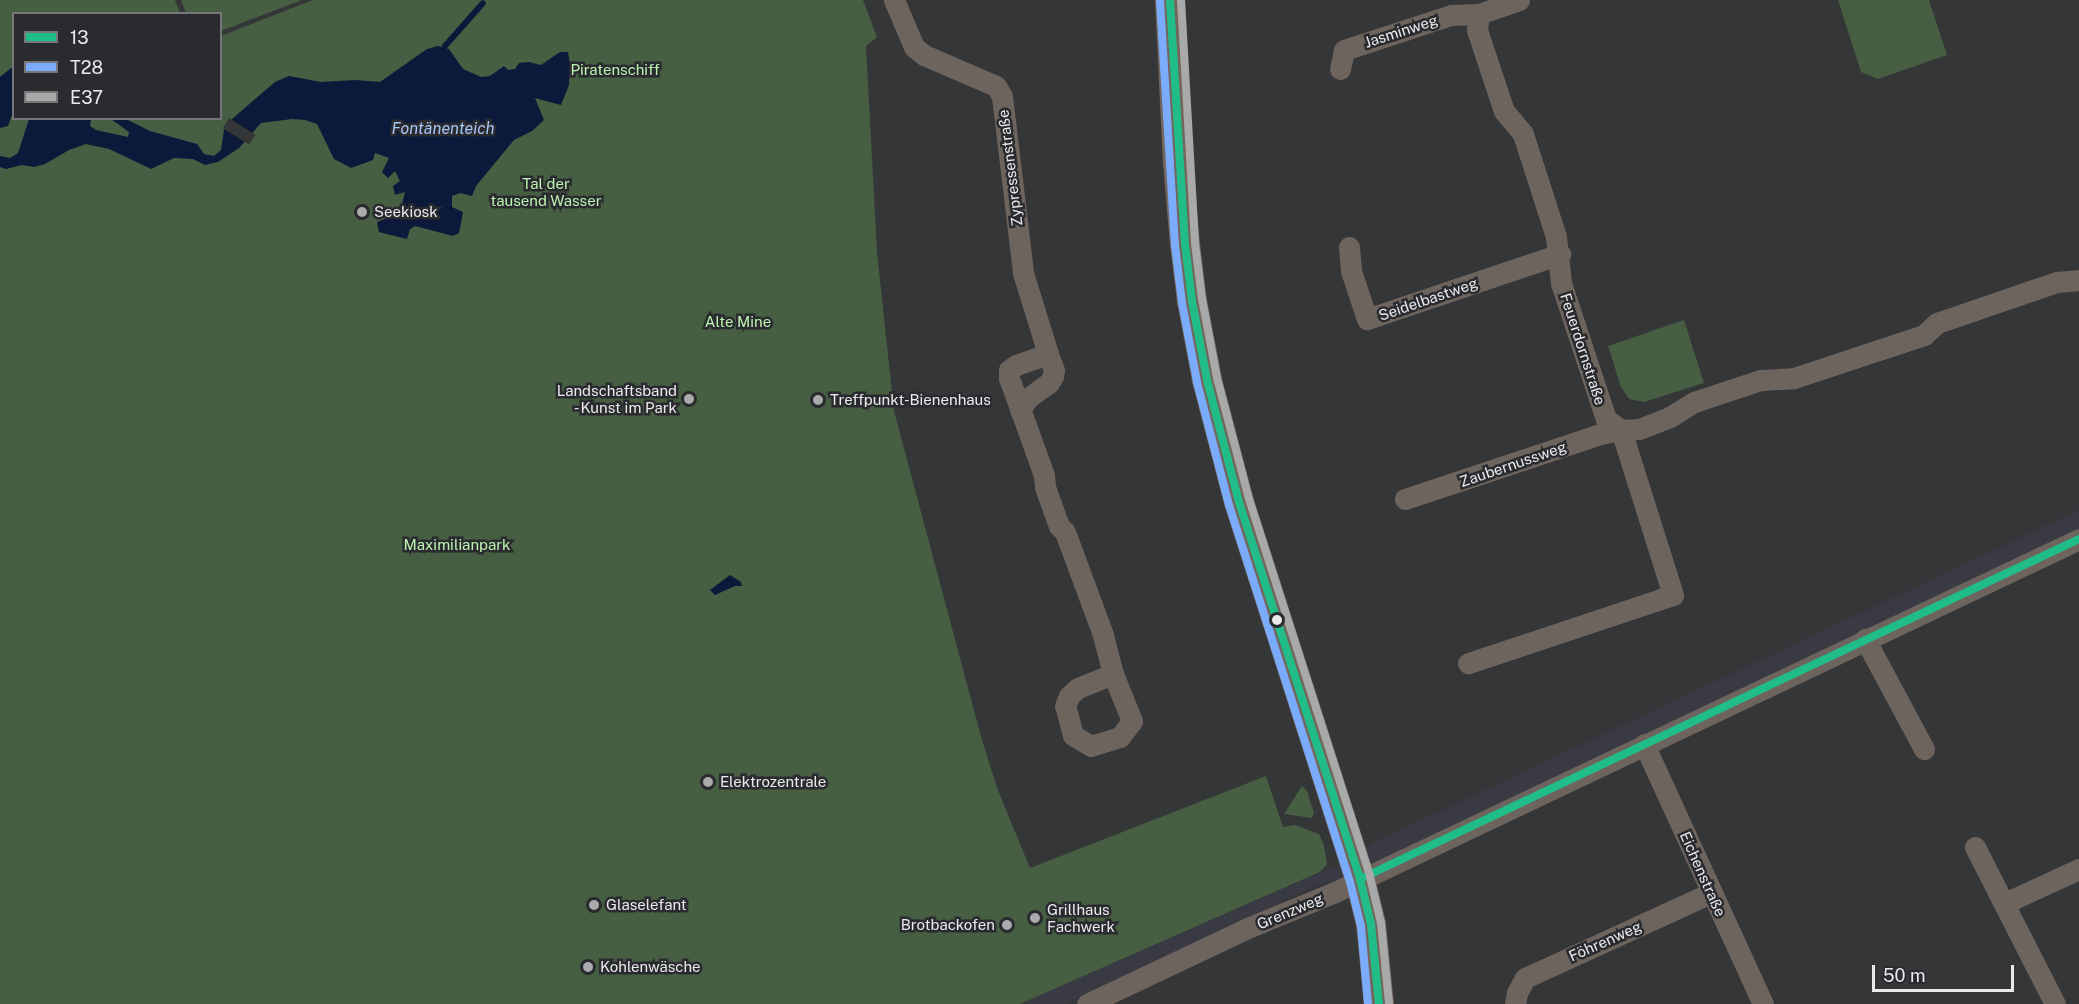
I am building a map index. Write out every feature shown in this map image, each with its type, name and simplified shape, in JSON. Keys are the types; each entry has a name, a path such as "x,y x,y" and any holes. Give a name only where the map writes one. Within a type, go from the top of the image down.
{"street":[{"name":"Zypressenstraße","path":"894,0 914,47 924,56 996,86 1001,94 1024,281 1054,370 1049,383 1028,398 1020,410"},
{"path":"1170,0 1178,163 1185,243 1192,301 1208,380 1243,513 1360,879 1372,936 1379,1004"},
{"path":"1479,14 1519,0"},
{"name":"Jasminweg","path":"1340,69 1344,50 1451,15 1479,14"},
{"name":"Feuerdornstraße","path":"1479,14 1477,30 1504,111 1522,134 1560,254 1561,283 1606,419 1621,430"},
{"name":"Seidelbastweg","path":"1349,247 1351,271 1367,319 1560,254"},
{"path":"1468,663 1673,595 1621,430 1639,429 1670,417 1694,402 1761,380 1794,378 1924,335 1936,323 2057,282 2079,280"},
{"path":"1048,354 1009,370 1009,378 1044,475 1045,487 1059,526 1065,532 1103,635 1113,674"},
{"name":"Zaubernussweg","path":"1405,499 1599,434 1621,430"},
{"name":"Grenzweg","path":"1086,1004 1360,879 2079,539"},
{"path":"1865,639 1924,749"},
{"name":"Eichenstraße","path":"1644,744 1763,1004"},
{"path":"1975,847 2055,1004"},
{"path":"2004,903 2079,869"},
{"name":"Föhrenweg","path":"1515,1004 1517,993 1525,978 1711,893"}],"shaded area":[{"path":"2079,510 2079,530 1341,881 1313,887 1065,1004 1020,1004 1335,866 1379,840"}],"green space":[{"name":"Maximilianpark","path":"0,0 175,0 180,12 12,12 12,120 222,120 222,36 313,0 863,0 877,37 866,46 877,252 894,411 980,733 997,788 1030,868 1266,776 1283,827 1295,825 1319,834 1324,845 1327,864 1320,872 1020,1004 0,1004"},
{"path":"181,0 302,0 222,31 222,12 186,12"},
{"path":"1838,0 1929,0 1947,55 1878,79 1861,72"},
{"path":"1684,320 1704,383 1644,402 1629,399 1621,387 1608,346"},
{"path":"1302,786 1307,791 1314,813 1312,818 1284,814"}],"water":[{"name":"Fontänenteich","path":"438,46 449,49 463,69 481,77 490,76 504,66 508,70 515,69 519,63 529,62 541,65 560,52 568,52 570,64 569,85 561,105 535,98 544,120 532,131 514,140 476,186 472,196 460,193 452,196 452,207 463,212 459,233 453,236 415,226 410,229 407,239 379,232 377,222 385,219 402,204 405,192 395,195 393,186 400,181 395,171 388,178 382,172 389,158 375,153 373,160 351,168 334,159 317,124 305,120 292,119 261,123 239,148 218,162 205,165 193,159 174,158 151,169 109,149 86,144 34,167 22,165 6,169 0,167 0,156 10,158 18,153 29,120 91,120 90,126 96,130 128,137 129,132 112,120 128,120 150,131 197,144 204,154 214,156 221,150 224,130 232,119 275,82 289,76 321,82 355,80 380,82 427,49"},
{"path":"12,68 12,115 8,126 0,128 0,77"},
{"path":"730,575 741,582 742,586 735,586 715,595 710,590"}],"pier":[{"path":"229,118 255,134 249,145 223,128"}],"waterway":[{"path":"445,46 483,3"}],"transit line":[{"name":"13","path":"1170,0 1185,244 1192,301 1207,380 1239,502 1360,879 1371,924 1379,1004"},
{"name":"E37","path":"1181,0 1195,243 1202,299 1217,378 1249,499 1370,877 1381,923 1389,1003"},
{"name":"T28","path":"1160,1 1175,245 1182,303 1197,382 1229,505 1350,882 1361,926 1368,1004"},
{"name":"13","path":"1360,879 2079,539"}],"place":[{"name":"Seekiosk","path":"362,212"},
{"name":"Landschaftsband - Kunst im Park","path":"689,399"},
{"name":"Treffpunkt-Bienenhaus","path":"818,400"},
{"name":"Elektrozentrale","path":"708,782"},
{"name":"Glaselefant","path":"594,905"},
{"name":"Grillhaus Fachwerk","path":"1035,918"},
{"name":"Brotbackofen","path":"1007,925"},
{"name":"Kohlenwäsche","path":"588,967"}],"park label":[{"name":"Piratenschiff","path":"615,70"},
{"name":"Tal der tausend Wasser","path":"546,192"},
{"name":"Alte Mine","path":"738,322"}]}
